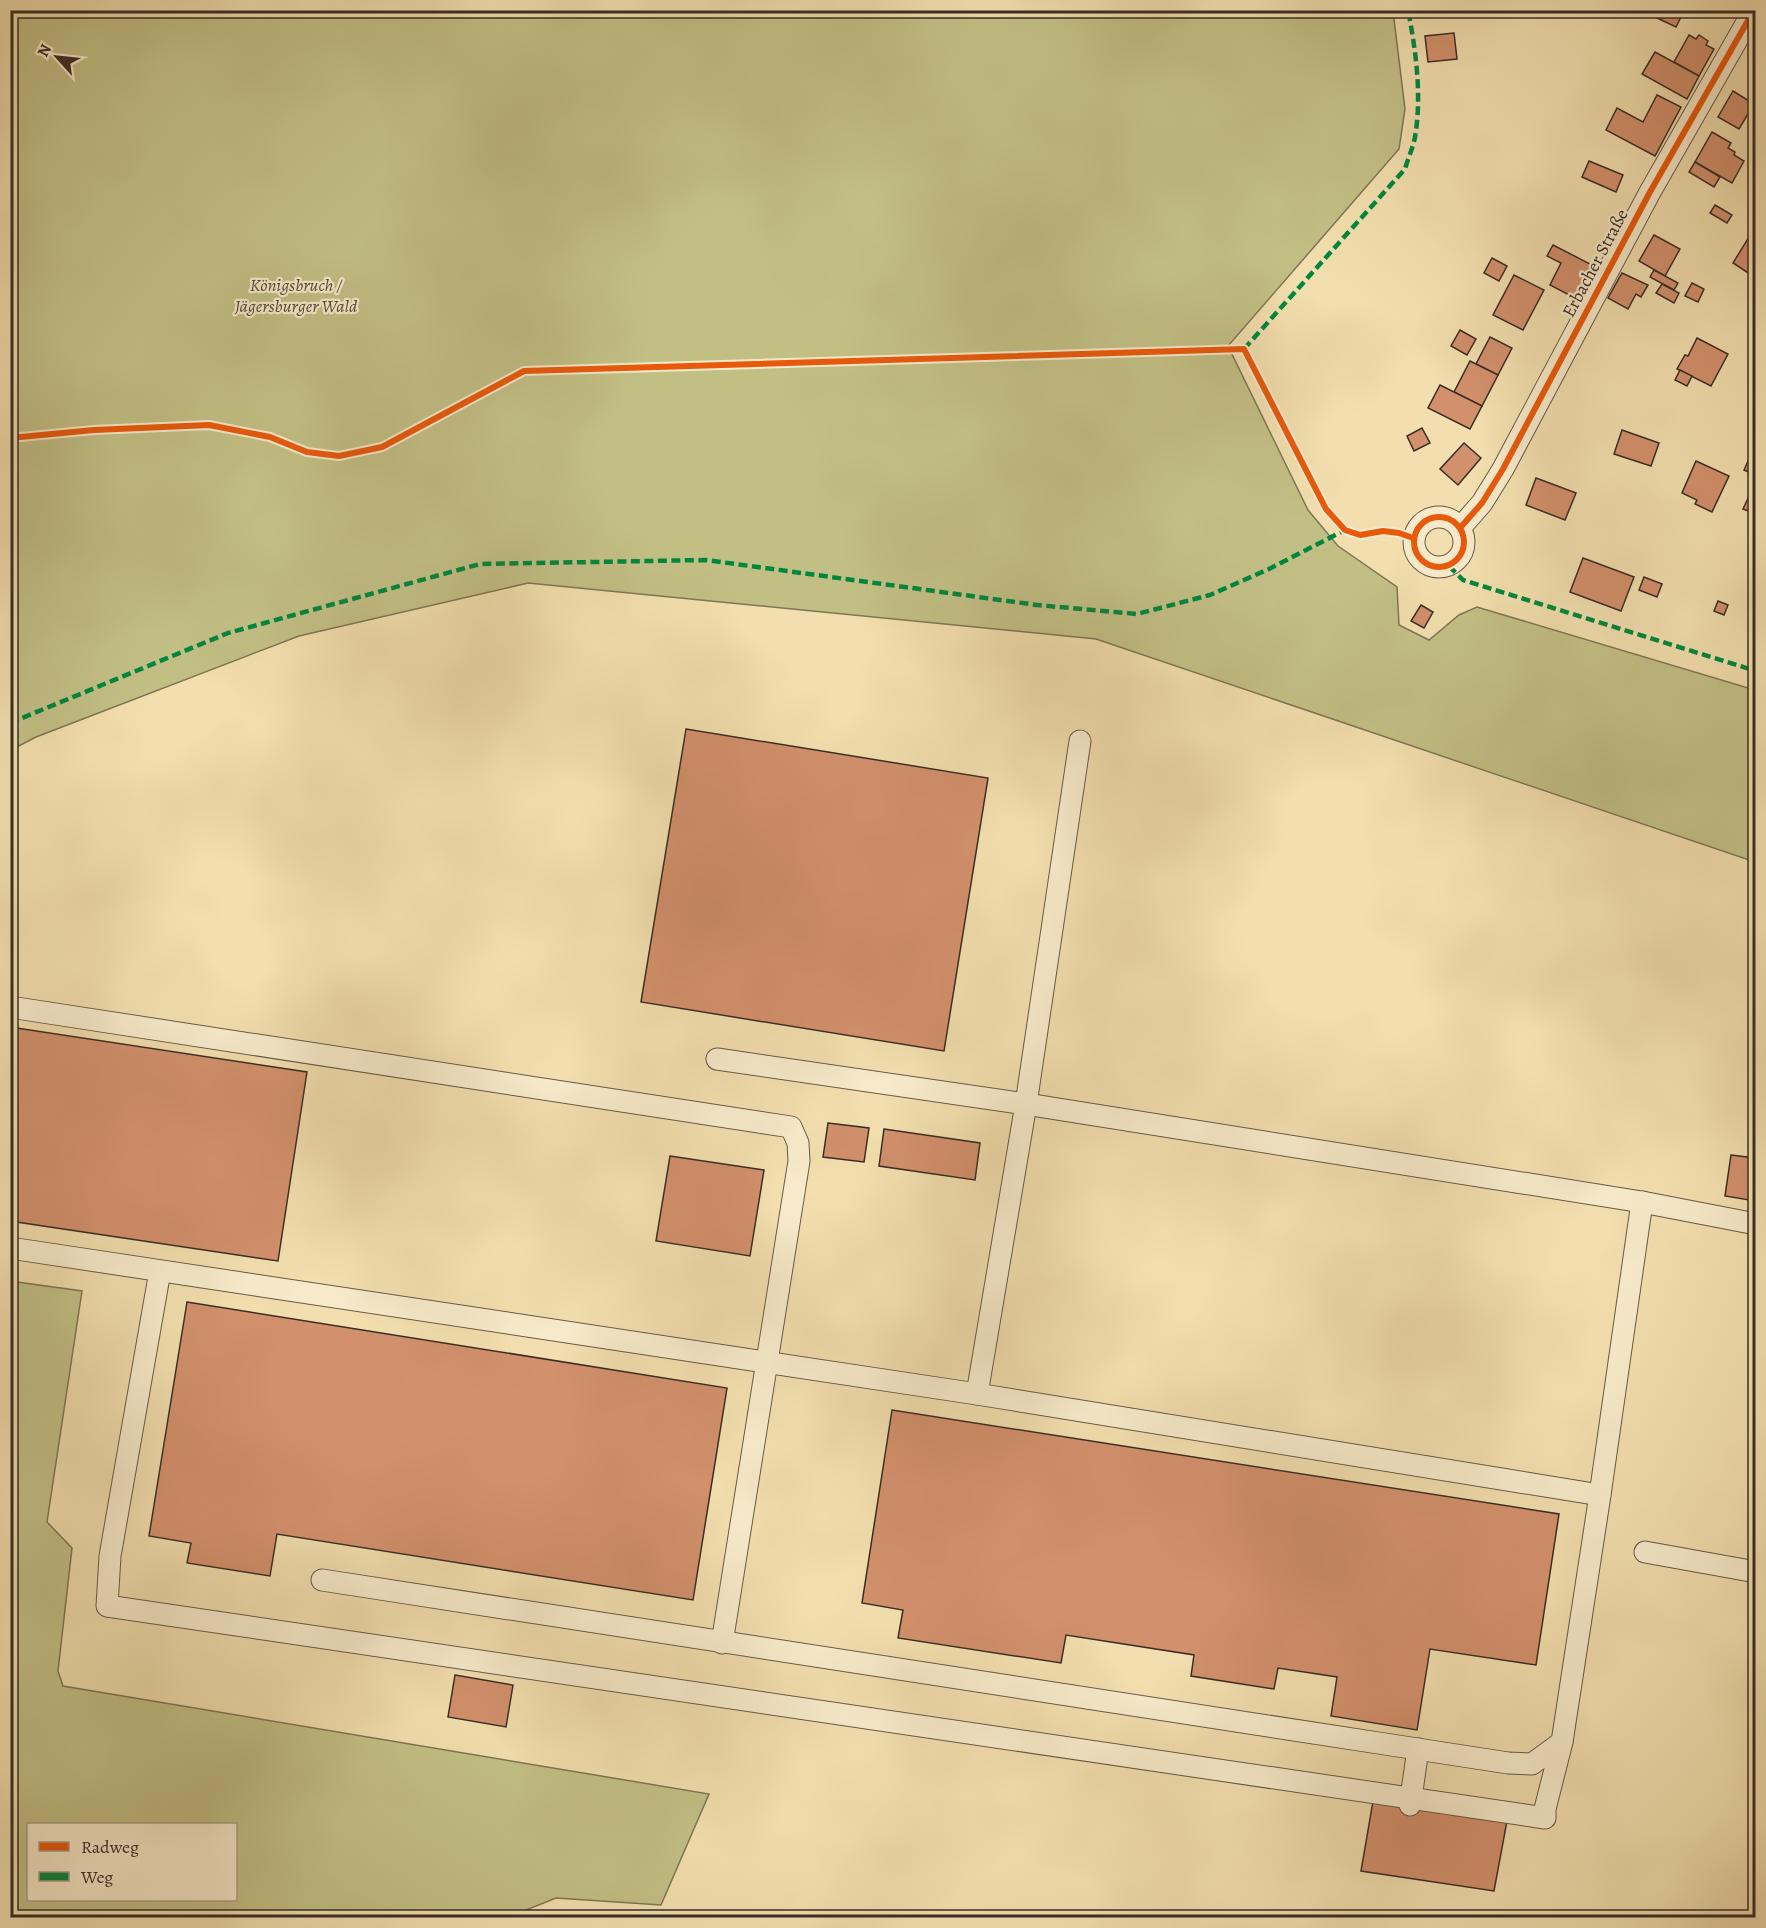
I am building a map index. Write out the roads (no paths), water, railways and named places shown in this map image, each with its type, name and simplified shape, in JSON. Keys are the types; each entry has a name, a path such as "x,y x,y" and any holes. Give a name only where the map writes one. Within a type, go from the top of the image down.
{"street":[{"name":"Erbacher Straße","path":"1460,528 1482,503 1503,469 1650,192 1754,10"},
{"path":"977,1394 1026,1104 1080,741"},
{"path":"10,1007 791,1127 798,1143 799,1161 722,1643"},
{"path":"717,1059 1026,1104 1642,1203 1755,1224"},
{"path":"160,1270 110,1556 107,1606 1411,1801 1545,1818 1545,1809 1562,1742 1642,1203"},
{"path":"10,1248 977,1394 1600,1495"},
{"path":"1645,1552 1755,1572"},
{"path":"322,1580 1508,1763 1532,1764 1562,1742"},
{"path":"1411,1801 1418,1749"}],"park label":[{"name":"Königsbruch / Jägersburger Wald","path":"296,295"}]}
